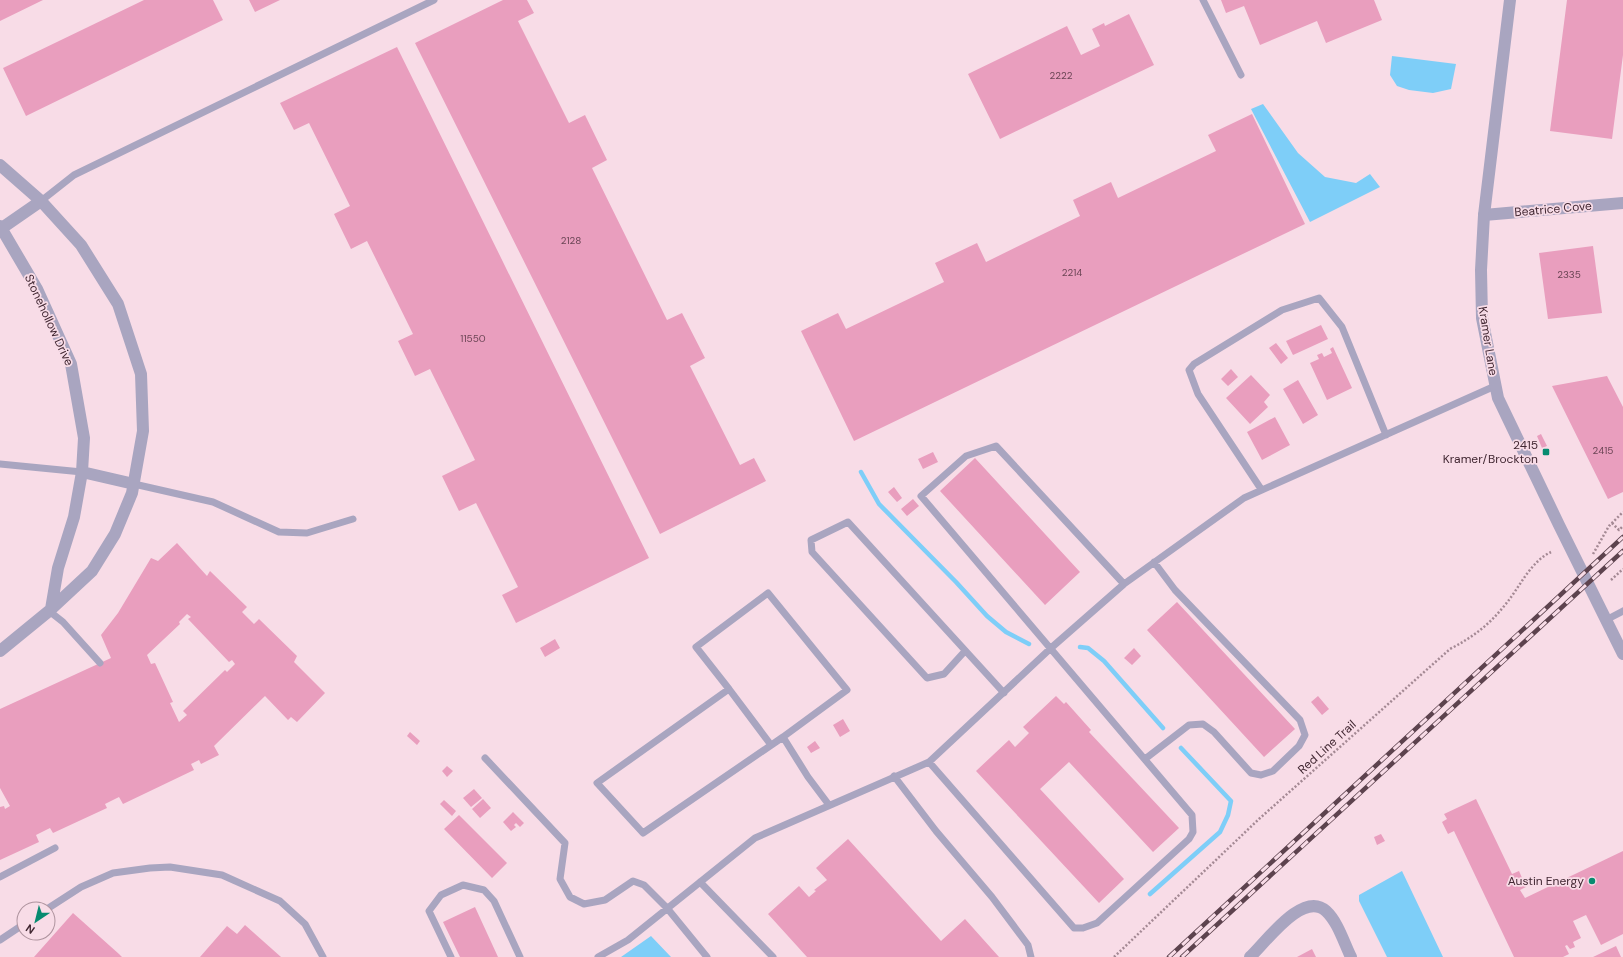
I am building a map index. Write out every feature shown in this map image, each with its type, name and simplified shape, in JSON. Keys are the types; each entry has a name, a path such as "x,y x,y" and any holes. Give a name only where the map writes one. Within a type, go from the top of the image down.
{"street":[{"name":"Kramer Lane","path":"1510,0 1484,215 1480,270 1482,318 1495,386 1503,408 1623,654"},
{"path":"0,165 41,201 81,245 118,304 141,374 143,431 134,484 116,534 92,571 50,610 0,651"},
{"path":"1,227 41,201"},
{"name":"Beatrice Cove","path":"1484,215 1623,203"},
{"name":"Stonehollow Drive","path":"1,227 37,289 71,364 84,438 82,472 74,517 58,568 50,610"},
{"path":"82,472 134,484"},
{"path":"1250,957 1290,916 1305,907 1314,905 1327,912 1331,917 1351,957"}],"lane":[{"path":"41,201 74,175 434,0"},
{"path":"1203,0 1241,76"},
{"path":"1261,489 1198,394 1189,370 1194,364 1282,310 1319,298 1342,327 1386,435"},
{"path":"598,957 628,940 755,838 929,762 1051,648 1124,584 1244,498 1261,489 1495,386"},
{"path":"929,762 1074,928 1083,928 1097,923 1190,839 1193,832 1192,815 921,496 966,456 996,446 1124,584"},
{"path":"0,464 82,472"},
{"path":"134,484 213,502 279,532 307,534 353,519"},
{"path":"965,651 944,674 927,678 812,552 810,540 848,522 1004,693"},
{"path":"1145,760 1189,725 1203,724 1214,732 1251,772 1261,775 1273,771 1299,746 1305,735 1300,720 1175,590 1154,562"},
{"path":"728,689 597,783 643,833 783,737 847,690 768,592 696,647 771,745"},
{"path":"50,610 63,622 100,663"},
{"path":"1606,620 1623,612"},
{"path":"783,737 808,777 829,805"},
{"path":"485,758 565,843 560,879 570,897 584,904 605,900 632,881 644,885 667,908 707,957"},
{"path":"894,776 936,831 992,897 1028,945 1031,957"},
{"path":"0,876 55,848"},
{"path":"56,903 81,887 113,873 170,867 222,875 280,901 306,924 324,957"},
{"path":"700,882 774,957"},
{"path":"451,957 429,911 441,895 463,885 484,890 494,901 520,957"},
{"path":"0,940 16,929"}],"path":[{"path":"1593,554 1612,522 1623,512"},
{"path":"1612,522 1619,530 1623,526"},
{"name":"Red Line Trail","path":"1114,957 1259,820 1450,649 1472,638 1493,620 1535,566 1544,556 1551,552"},
{"path":"1611,580 1623,569"}],"water":[{"path":"1392,56 1456,64 1451,89 1433,93 1409,90 1397,86 1390,75"},
{"path":"1263,104 1298,153 1325,177 1356,183 1370,174 1380,187 1310,222 1251,109"},
{"path":"1402,871 1443,957 1387,957 1359,901 1359,895"},
{"path":"651,936 671,957 621,957"}],"building":[{"path":"0,0 43,0 0,21"},
{"path":"144,0 213,0 223,20 26,116 3,68"},
{"path":"249,0 280,0 255,12"},
{"path":"503,0 527,0 534,13 518,21 569,123 585,115 607,160 592,168 667,320 682,313 705,358 690,366 740,465 754,458 766,481 660,534 415,43"},
{"path":"1221,0 1374,0 1382,20 1326,43 1317,21 1260,45 1244,6 1226,13"},
{"path":"1567,0 1623,0 1623,55 1612,139 1550,131"},
{"path":"1129,14 1154,65 1000,139 968,74 1067,26 1081,55 1100,46 1092,29 1104,23 1105,26"},
{"path":"397,47 649,558 516,623 502,595 518,587 476,503 459,511 442,476 475,460 430,369 415,376 398,341 413,334 367,241 351,249 334,214 350,206 309,123 294,130 280,103"},
{"path":"1252,114 1305,224 854,441 801,331 838,313 846,329 944,282 935,263 977,243 986,262 1080,216 1073,200 1111,182 1118,198 1216,151 1208,135"},
{"path":"1593,246 1602,313 1548,319 1539,253"},
{"path":"1321,325 1328,339 1293,355 1286,341"},
{"path":"1276,343 1288,358 1281,364 1269,348"},
{"path":"1333,347 1352,388 1327,400 1310,363 1319,359 1317,355 1322,353 1324,357 1332,353 1330,349"},
{"path":"1231,369 1238,377 1228,386 1221,379"},
{"path":"1251,375 1270,395 1264,402 1268,407 1250,424 1226,398"},
{"path":"1607,376 1623,407 1623,492 1608,499 1552,386"},
{"path":"1298,380 1318,415 1303,424 1283,389"},
{"path":"1275,417 1290,445 1262,460 1247,432"},
{"path":"1541,434 1547,446 1542,448 1537,436"},
{"path":"933,452 938,462 923,469 918,459"},
{"path":"975,458 1080,572 1045,605 940,491"},
{"path":"894,487 902,498 897,502 888,492"},
{"path":"913,499 919,506 907,516 901,509"},
{"path":"177,543 207,576 210,571 247,607 242,612 254,624 259,619 297,656 294,662 325,693 297,722 291,717 288,720 265,696 214,746 219,755 201,764 199,760 191,764 194,770 123,804 119,797 105,804 107,808 53,833 50,828 36,835 39,842 0,860 0,807 4,806 5,809 10,806 0,788 0,709 111,658 101,635 118,613 151,558 158,561","holes":["187,614 191,617 188,619 229,662 232,660 235,664 227,672 225,670 183,711 187,715 179,722 170,703 173,702 155,663 151,664 147,655 180,624 179,622"]},
{"path":"1177,602 1295,729 1264,757 1147,630"},
{"path":"555,639 560,648 545,657 540,648"},
{"path":"1134,648 1141,656 1132,665 1124,658"},
{"path":"1056,696 1064,704 1066,702 1091,730 1089,732 1179,828 1153,852 1069,762 1040,789 1124,879 1099,903 976,771 1009,740 1015,747 1029,733 1023,727"},
{"path":"1318,696 1329,709 1322,715 1311,702"},
{"path":"843,719 850,731 840,737 833,725"},
{"path":"410,732 420,741 417,745 407,736"},
{"path":"815,741 820,748 811,753 807,747"},
{"path":"447,766 453,771 447,777 442,771"},
{"path":"474,789 482,798 471,807 463,798"},
{"path":"483,799 491,808 480,818 472,809"},
{"name":"Austin Energy","path":"1476,799 1512,874 1519,871 1526,887 1520,890 1525,898 1623,851 1623,934 1601,945 1586,915 1573,921 1581,938 1573,942 1575,947 1570,949 1567,945 1565,946 1569,954 1563,957 1514,957 1454,831 1448,834 1442,822 1447,819 1444,814"},
{"path":"444,800 456,811 452,816 440,804"},
{"path":"513,812 524,823 520,827 516,823 514,825 516,827 511,831 503,822"},
{"path":"459,815 507,863 492,878 444,829"},
{"path":"1381,834 1385,841 1377,845 1374,837"},
{"path":"848,839 941,941 965,919 999,957 807,957 768,914 799,886 809,897 816,891 814,890 827,880 816,868"},
{"path":"475,907 498,957 460,957 443,922"},
{"path":"73,913 122,957 34,957 48,941 56,941 56,932"},
{"path":"245,925 281,957 200,957 227,926 237,934"},
{"path":"1616,946 1621,957 1593,957"},
{"path":"1312,949 1316,957 1297,957"}],"waterway":[{"path":"861,472 879,504 956,582 987,616 1006,632 1029,644"},
{"path":"1080,647 1088,648 1104,661 1163,728"},
{"path":"1150,894 1220,832 1228,815 1231,801 1181,748"}],"railway":[{"path":"1169,957 1623,537"},
{"path":"1182,957 1623,551"}],"place":[{"name":"2415 Kramer/Brockton","path":"1546,452"},
{"name":"Austin Energy","path":"1592,881"}]}
